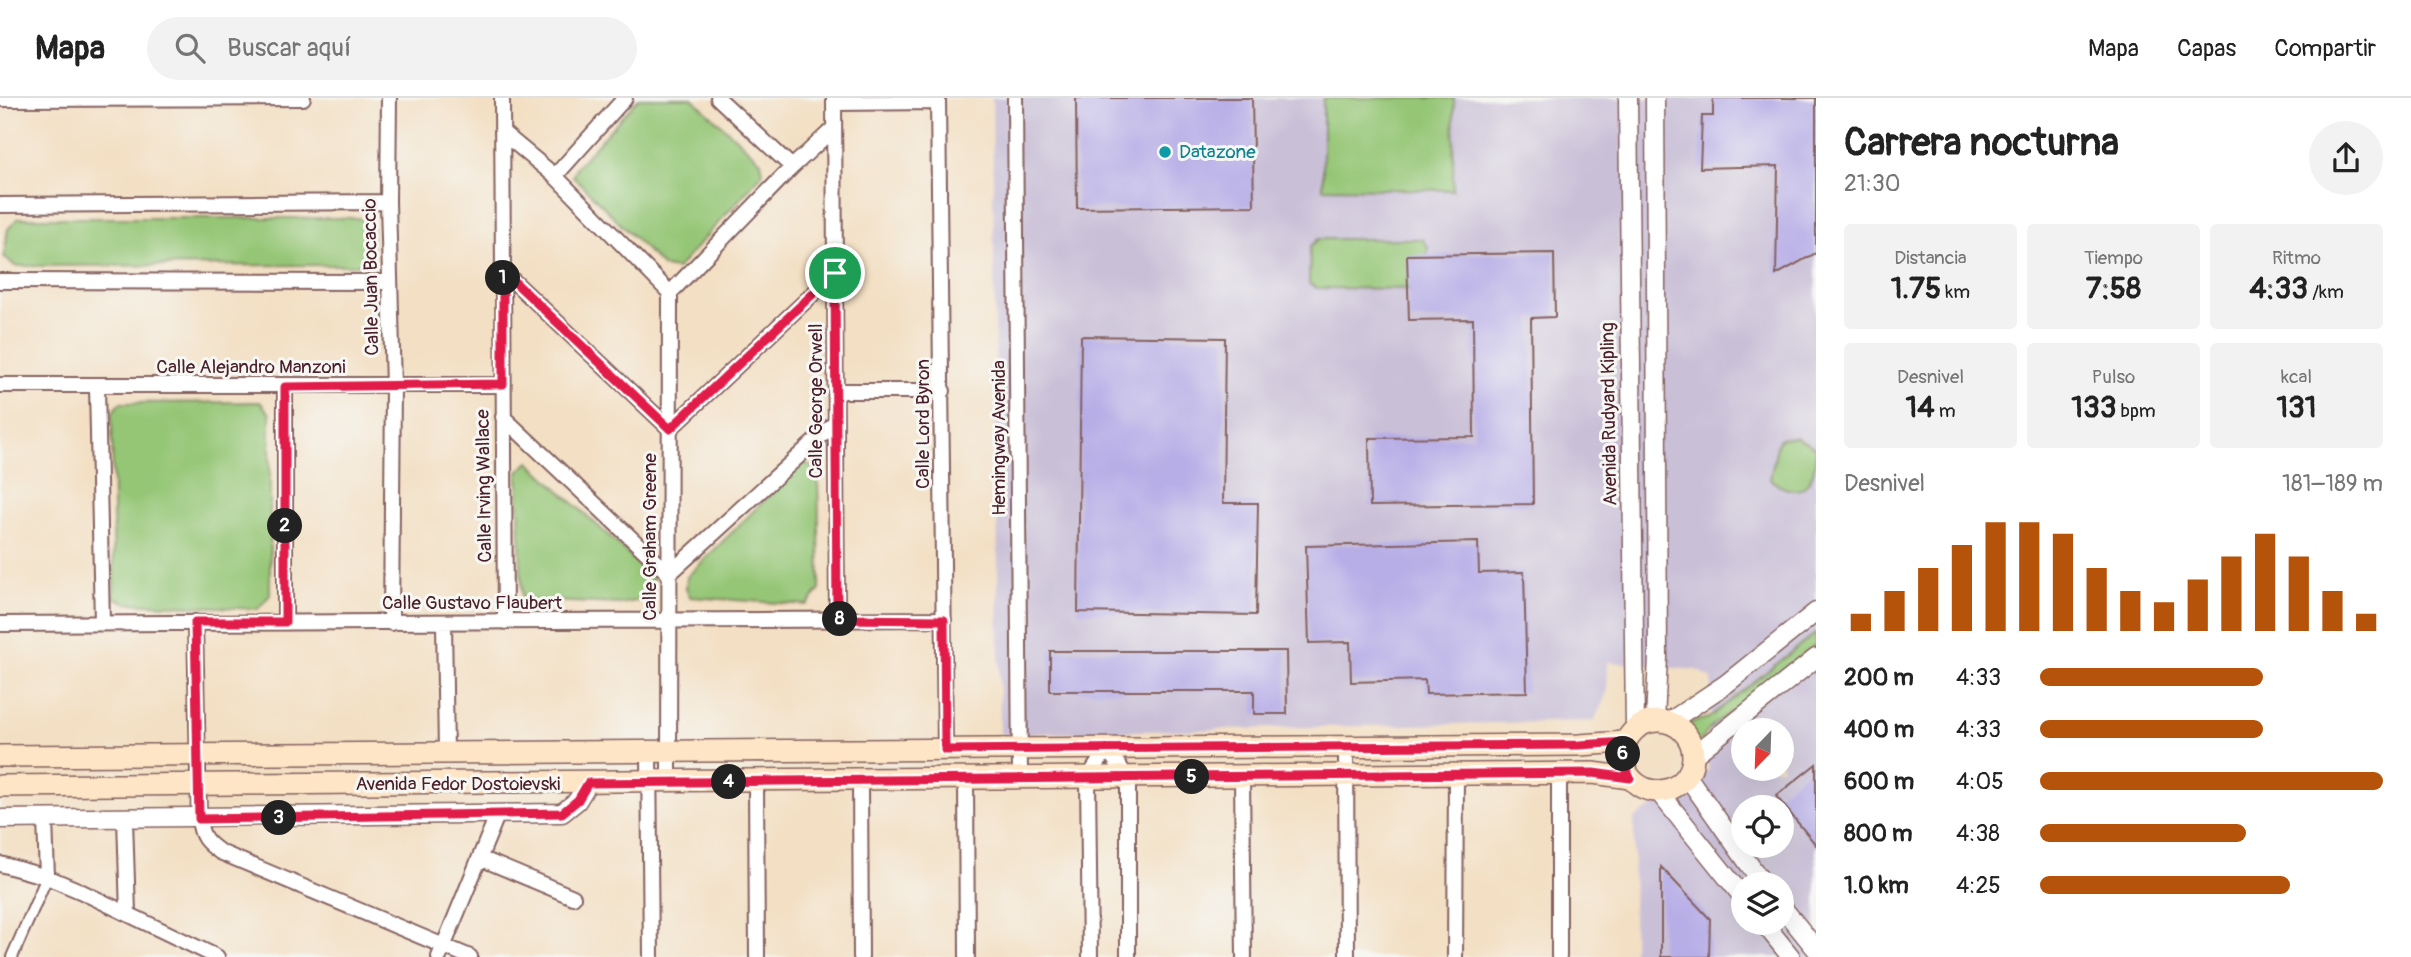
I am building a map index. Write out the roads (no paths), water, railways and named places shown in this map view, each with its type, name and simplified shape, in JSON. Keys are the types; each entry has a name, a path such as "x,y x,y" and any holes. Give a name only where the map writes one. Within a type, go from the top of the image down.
{"main road":[{"path":"1662,721 1686,735 1690,766 1679,784 1657,791 1646,789 1630,778 1623,761 1630,735 1662,721"},
{"name":"Avenida Fedor Dostoievski","path":"0,756 1590,745 1630,735"},
{"name":"Avenida Fedor Dostoievski","path":"0,786 659,783 1456,774 1612,774 1630,778"}],"street":[{"path":"0,99 303,98"},
{"name":"Calle Juan Bocaccio","path":"389,98 389,282 393,387 391,623"},
{"name":"Calle Irving Wallace","path":"502,98 505,622"},
{"path":"555,176 625,98"},
{"path":"718,98 792,167"},
{"name":"Hemingway Avenida","path":"1014,98 1020,779"},
{"name":"Avenida Rudyard Kipling","path":"1628,98 1630,735"},
{"path":"1656,98 1658,657 1662,721 1726,684 1816,612"},
{"path":"834,100 938,100"},
{"name":"Calle George Orwell","path":"834,100 837,619"},
{"name":"Calle Lord Byron","path":"938,100 945,750"},
{"path":"502,132 555,176 670,293 792,167 834,128"},
{"path":"0,205 388,202"},
{"path":"503,271 670,429 835,273"},
{"path":"0,281 389,282"},
{"name":"Calle Graham Greene","path":"651,957 659,752 668,622 670,293"},
{"name":"Calle Alejandro Manzoni","path":"0,385 393,387 503,384"},
{"path":"97,386 102,623"},
{"path":"285,387 285,622"},
{"path":"835,391 943,391"},
{"path":"503,417 669,574 835,424"},
{"name":"Calle Gustavo Flaubert","path":"0,624 944,620"},
{"path":"195,622 201,835 220,852 441,951 470,957"},
{"path":"444,623 446,753"},
{"path":"1756,872 1690,766 1816,658"},
{"path":"1346,747 1347,957"},
{"path":"1090,957 1088,778 1107,749 1128,778 1128,957"},
{"path":"1455,957 1456,774"},
{"path":"1559,774 1559,957"},
{"path":"1242,777 1244,957"},
{"path":"966,779 967,957"},
{"path":"860,780 861,957"},
{"path":"756,782 757,957"},
{"path":"0,819 125,820 562,813 578,800 588,783"},
{"path":"1657,791 1731,882"},
{"path":"441,951 498,813"},
{"path":"12,957 47,877 45,819"},
{"path":"125,820 128,913"},
{"path":"480,858 573,897"},
{"path":"0,864 47,877 217,957"},
{"path":"1794,922 1816,949"},
{"path":"1773,935 1791,957"}],"place":[{"name":"Datazone","path":"1165,152"}]}
